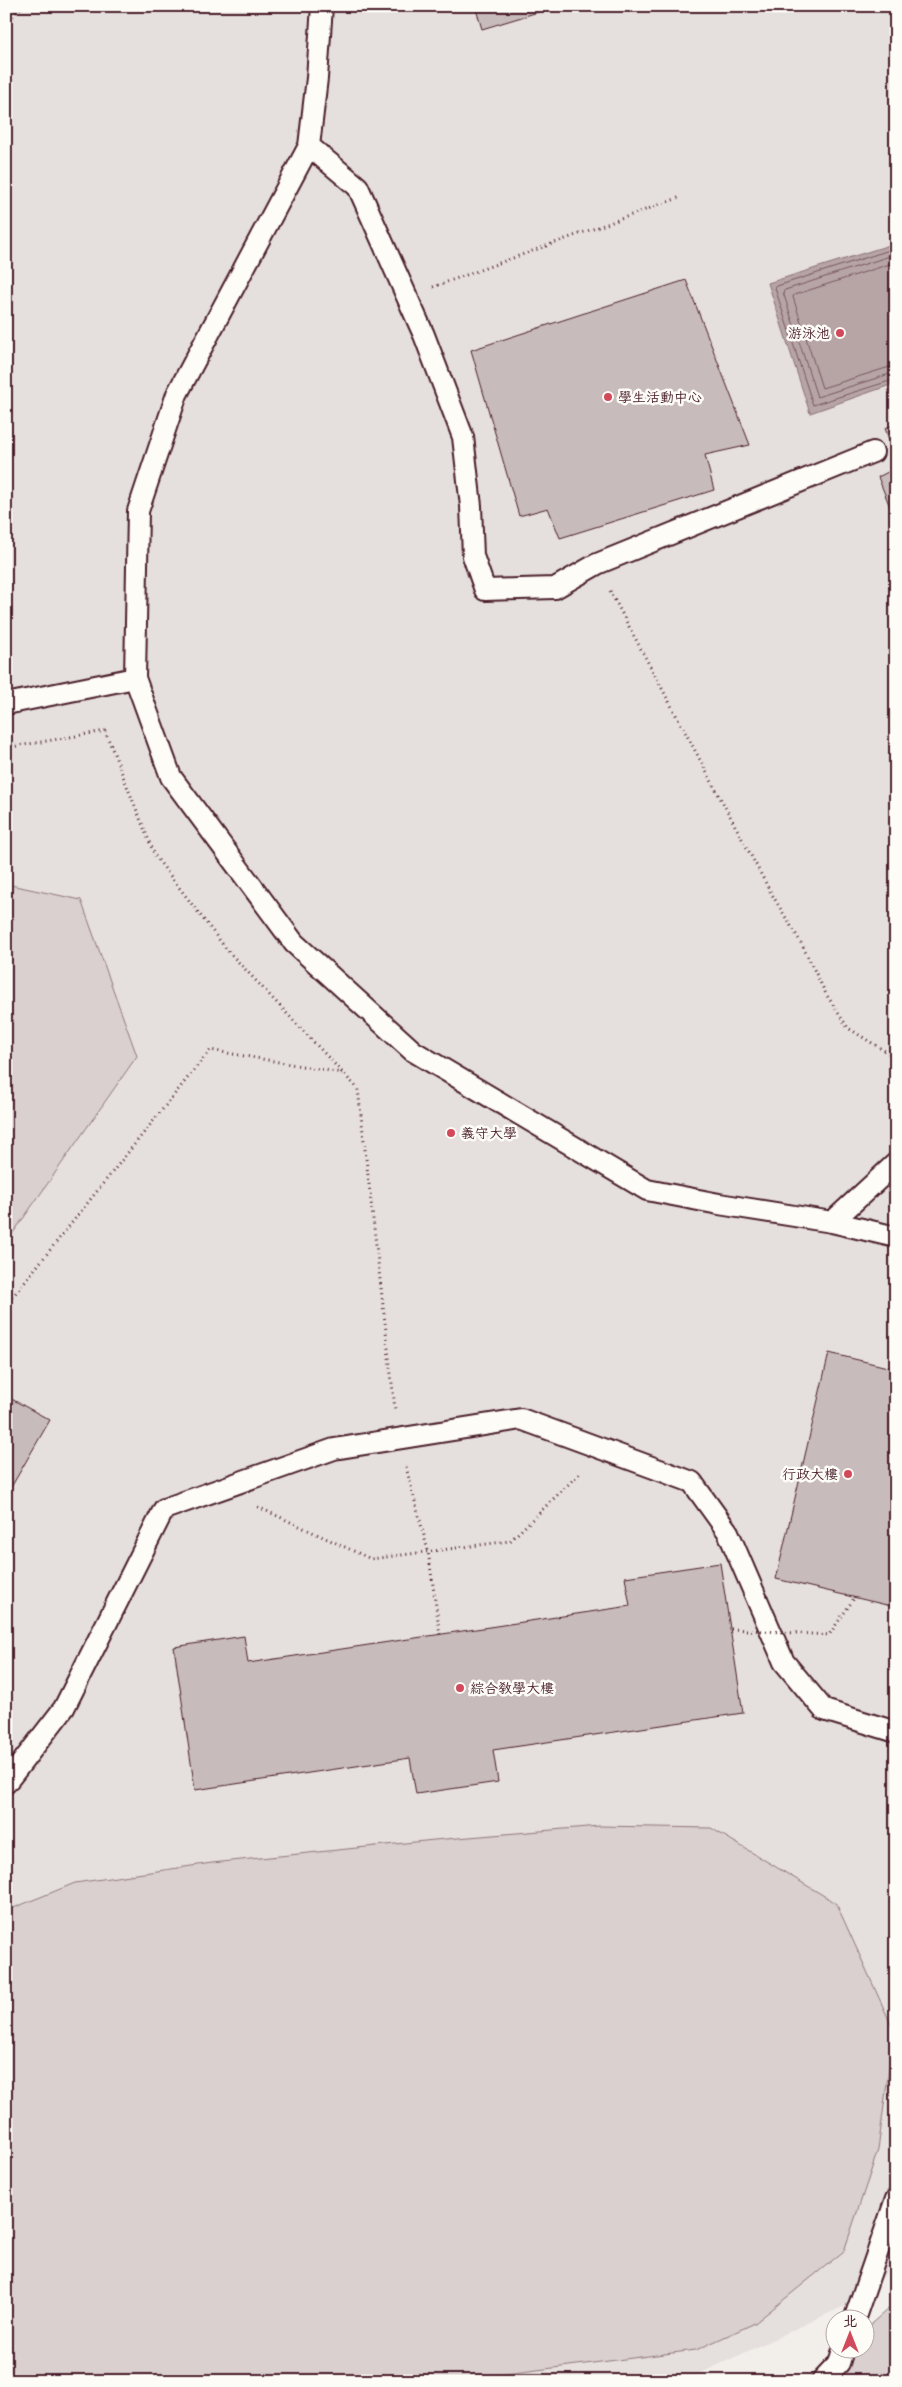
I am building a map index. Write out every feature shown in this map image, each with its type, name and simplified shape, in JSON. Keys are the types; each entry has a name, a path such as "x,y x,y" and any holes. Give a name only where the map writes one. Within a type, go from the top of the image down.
{"lane":[{"path":"322,6 317,78 309,146 177,394 138,511 135,678 171,777 294,943 413,1051 647,1190 718,1204 832,1222 896,1237"},
{"path":"309,146 358,187 407,297 463,437 471,506 472,556 485,590 555,588 597,564 873,452"},
{"path":"6,704 135,678"},
{"path":"832,1222 896,1163"},
{"path":"6,1783 64,1708 164,1509 334,1448 521,1419 692,1482 728,1532 784,1662 824,1710 896,1732"},
{"path":"857,2310 896,2199"},
{"path":"822,2381 840,2360"}],"path":[{"path":"6,24 22,6"},
{"path":"407,297 681,196"},
{"path":"597,564 771,893 800,941 826,994 848,1028 896,1058"},
{"path":"6,748 105,731 155,856 227,950 358,1089 398,1437 428,1551 440,1634"},
{"path":"6,1305 210,1050 343,1073"},
{"path":"219,1489 371,1559 510,1541 605,1450"},
{"path":"731,1629 829,1635 855,1597"}],"shaded area":[{"name":"義守大學","path":"6,6 896,6 896,2261 868,2295 836,2310 824,2310 824,2316 684,2381 6,2381"},
{"path":"6,884 81,900 137,1056 6,1243"},
{"path":"599,1826 711,1828 836,1903 894,2031 878,2150 844,2251 755,2323 696,2350 450,2381 6,2381 6,1911 75,1883 212,1863 434,1840"},
{"path":"896,2302 896,2381 806,2381 830,2360 874,2360 874,2321"}],"water":[{"name":"游泳池","path":"896,243 896,383 810,413 768,283"}],"building":[{"path":"475,6 558,6 482,29"},
{"name":"學生活動中心","path":"686,280 750,445 705,455 714,490 560,538 548,508 519,516 471,350"},
{"path":"896,424 896,460 885,428"},
{"path":"896,468 896,522 878,477"},
{"name":"行政大樓","path":"829,1353 896,1369 896,1588 891,1606 776,1579"},
{"path":"6,1396 50,1420 6,1496"},
{"name":"綜合教學大樓","path":"720,1563 743,1713 493,1750 498,1782 416,1794 410,1758 195,1790 174,1647 244,1636 248,1663 630,1606 625,1577"}],"place":[{"name":"游泳池","path":"840,333"},
{"name":"學生活動中心","path":"608,397"},
{"name":"義守大學","path":"451,1133"},
{"name":"行政大樓","path":"848,1474"},
{"name":"綜合教學大樓","path":"460,1688"}]}
